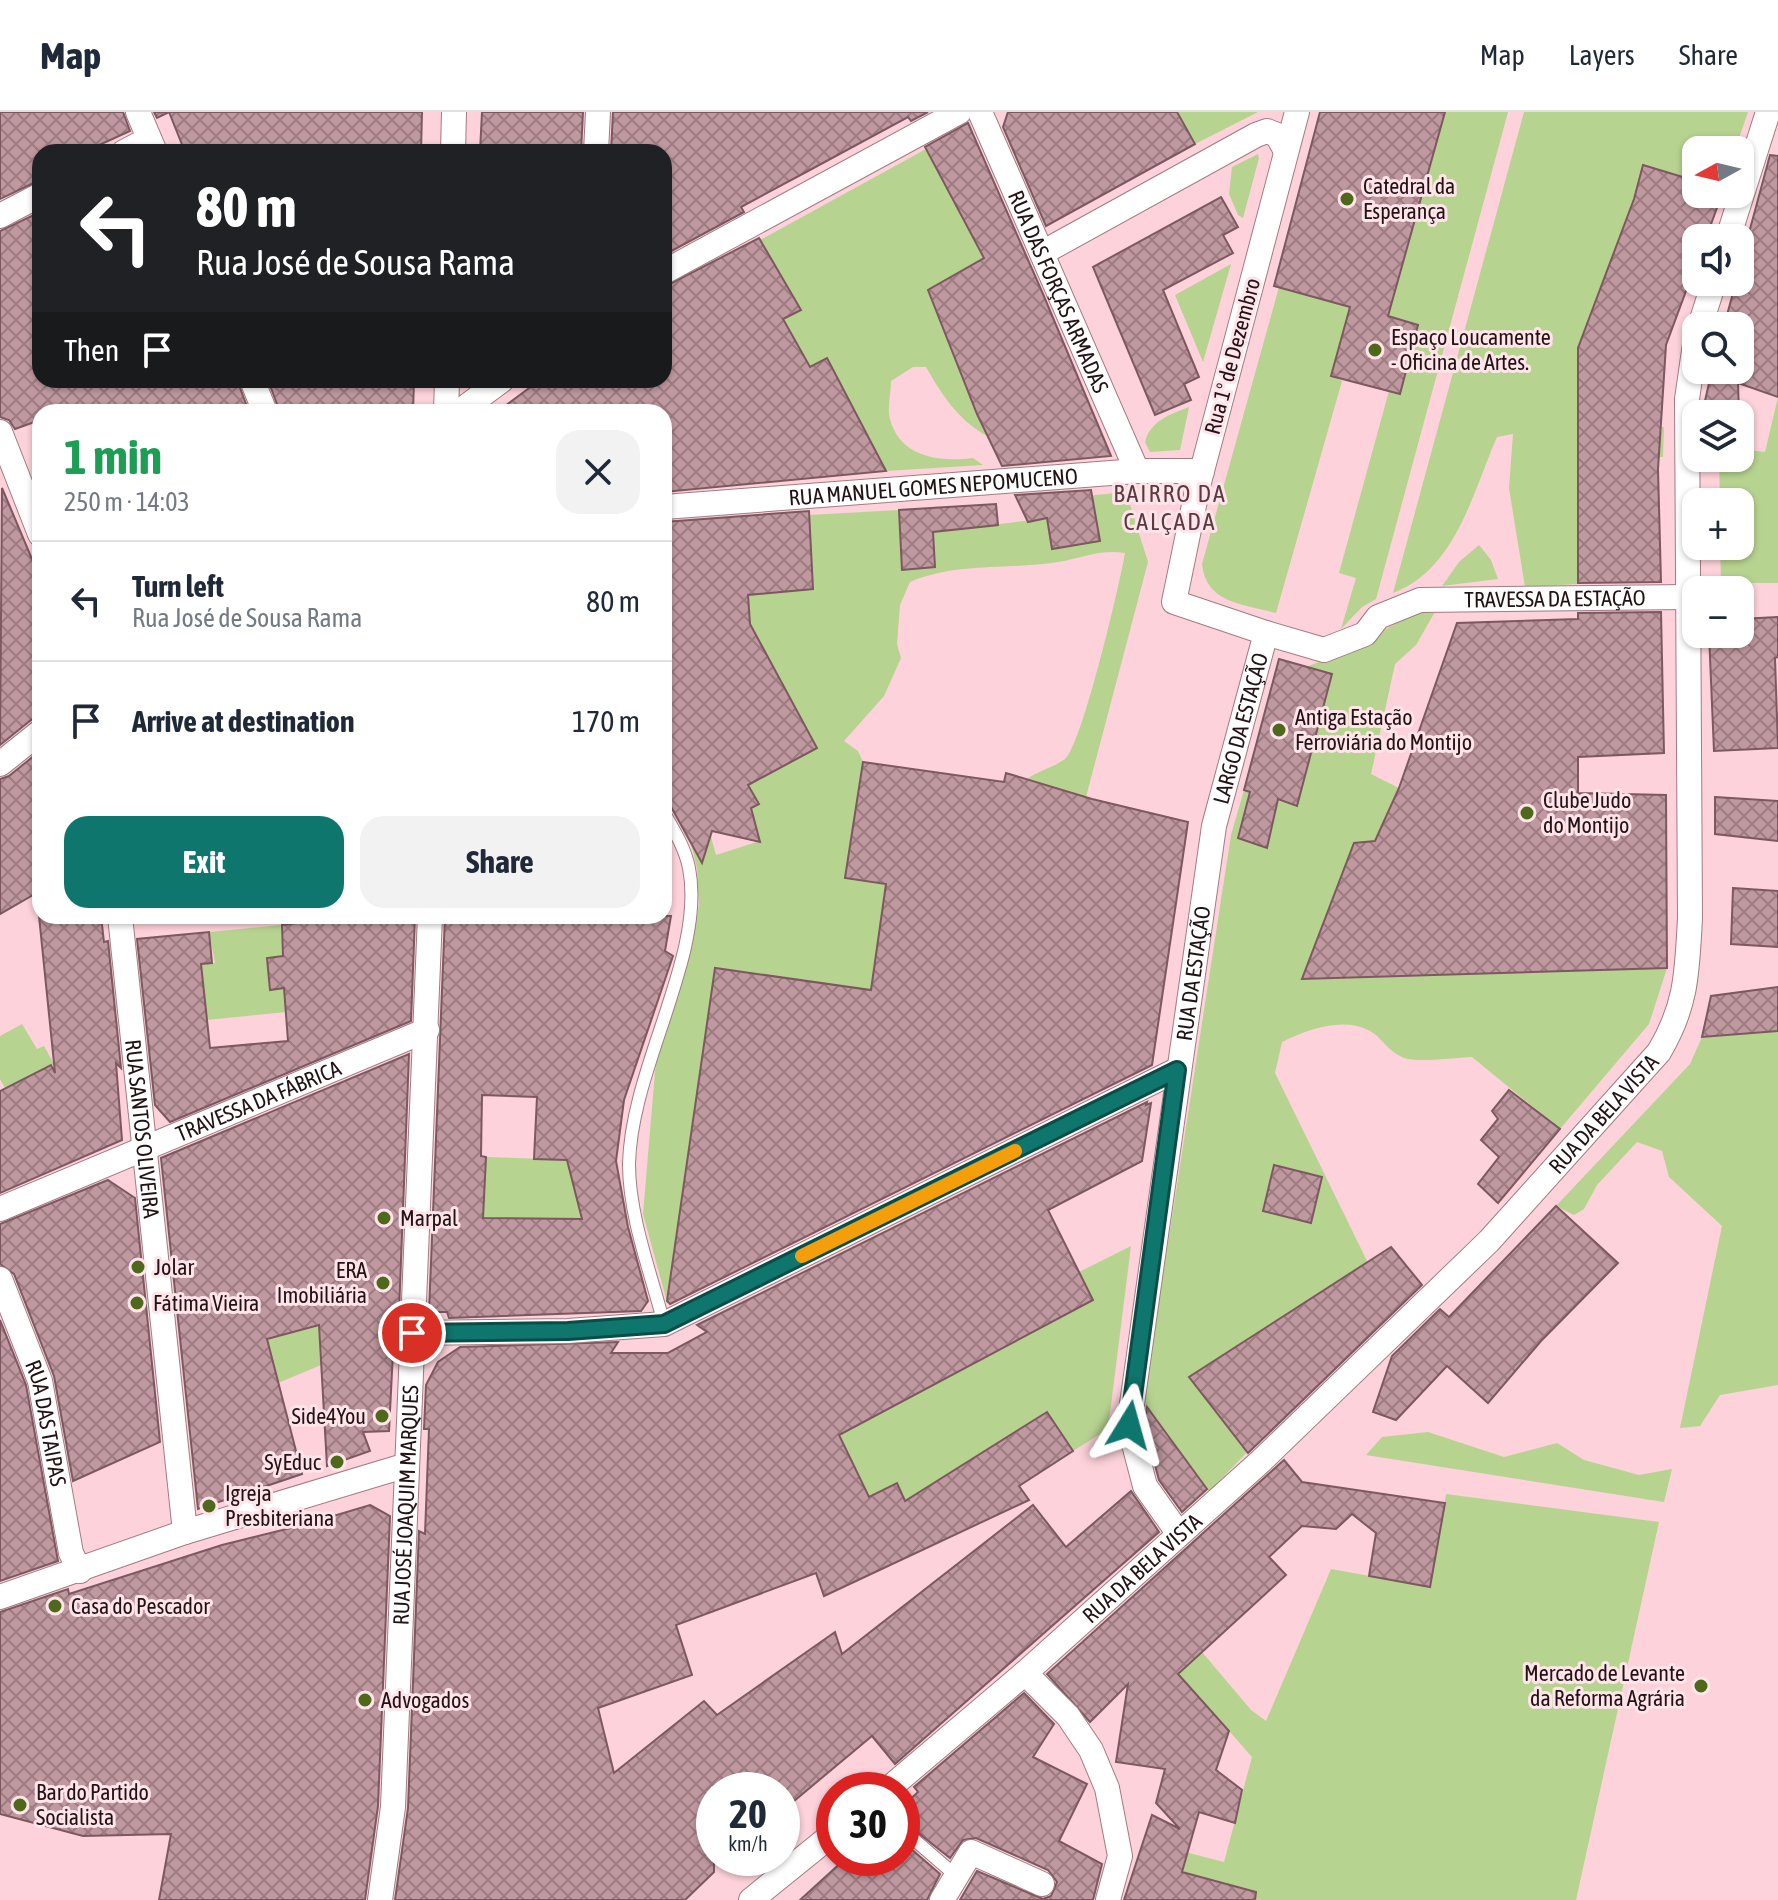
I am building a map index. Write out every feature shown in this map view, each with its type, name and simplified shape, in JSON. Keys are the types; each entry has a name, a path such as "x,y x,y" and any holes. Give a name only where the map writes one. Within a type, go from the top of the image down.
{"street":[{"path":"138,112 152,144"},
{"path":"453,144 454,112"},
{"path":"596,144 598,112"},
{"path":"672,268 959,112"},
{"name":"RUA DAS FORÇAS ARMADAS","path":"980,112 1137,471"},
{"name":"Rua 1º de Dezembro","path":"1174,602 1202,471 1297,112"},
{"path":"1732,224 1768,112"},
{"path":"1042,253 1256,135 1267,131 1277,135 1286,151"},
{"path":"0,216 32,199"},
{"name":"RUA DA BELA VISTA","path":"1688,576 1689,384"},
{"path":"470,404 491,388"},
{"path":"0,432 32,514"},
{"name":"RUA MANUEL GOMES NEPOMUCENO","path":"672,506 1137,471 1202,471"},
{"name":"TRAVESSA DA ESTAÇÃO","path":"1266,633 1324,650 1365,634 1378,617 1420,600 1682,597"},
{"name":"LARGO DA ESTAÇÃO","path":"1174,602 1266,633 1214,826"},
{"name":"RUA DA BELA VISTA","path":"908,1772 1025,1673 1261,1461 1489,1241 1659,1052 1677,1022 1686,992 1690,918 1688,648"},
{"path":"0,764 32,738"},
{"name":"RUA DA ESTAÇÃO","path":"1179,1534 1145,1486 1129,1425 1214,826"},
{"name":"RUA SANTOS OLIVEIRA","path":"121,924 185,1532"},
{"name":"RUA JOSÉ JOAQUIM MARQUES","path":"380,1900 393,1807 430,924"},
{"name":"TRAVESSA DA FÁBRICA","path":"0,1209 427,1030"},
{"path":"412,1333 568,1331 664,1324 1177,1070"},
{"name":"RUA DAS TAIPAS","path":"0,1279 40,1381 71,1553 80,1571"},
{"path":"0,1597 185,1532 407,1465"},
{"path":"1025,1673 1068,1716 1091,1750 1107,1788 1120,1856 1108,1900"},
{"path":"751,1900 816,1848"},
{"path":"942,1900 954,1874 971,1852 1042,1884"}],"lane":[{"path":"664,1324 631,1194 629,1163 637,1104 686,942 691,904 686,859 672,830"},
{"path":"920,1845 954,1874"}],"green space":[{"path":"1177,112 1258,112 1195,144"},
{"path":"1445,112 1508,112 1376,599 1362,607 1341,629 1356,578 1339,573 1389,391 1400,393 1418,325 1388,317"},
{"path":"1524,112 1748,112 1740,136 1682,136 1682,177 1643,165 1634,199 1580,344 1577,429 1664,427 1663,457 1578,457 1578,584 1525,587 1509,488 1513,434 1497,437 1470,505 1447,548 1415,582 1393,593"},
{"path":"926,149 984,258 927,290 932,301 1029,263 1043,294 946,333 987,436 952,406 926,367 913,367 891,381 889,415 895,432 903,442 923,455 948,459 973,458 983,465 886,471 827,359 798,374 804,357 796,343 791,345 777,322 801,310 760,240"},
{"path":"1258,154 1243,218 1238,215 1229,194 1232,167"},
{"path":"1231,264 1203,362 1175,295"},
{"path":"1279,287 1350,307 1331,375 1342,381 1276,613 1219,595 1205,577 1202,564"},
{"path":"1778,397 1778,583 1754,583 1754,576 1721,576 1720,560 1754,560 1754,488 1720,488 1719,472 1754,472 1754,451 1765,452"},
{"path":"1189,407 1180,450 1150,452 1145,442 1151,429 1162,419"},
{"path":"1126,492 1148,562 1086,797 1027,779 1065,759 1072,747 1100,662 1125,553 1100,553 1058,562 964,569 910,582 900,605 897,644 901,658 884,696 844,741 858,751 863,762 845,877 886,884 871,990 715,968 667,1302 643,1214 657,1048 692,946 699,905 697,868 690,840 710,833 716,855 760,841 752,814 711,826 759,804 748,785 817,748 738,600 748,595 813,589 809,515 899,510 902,569 935,567 931,507 958,506 961,529 1047,518 1052,549 1100,541 1093,502 1046,511 1046,500"},
{"path":"1479,545 1491,560 1498,579 1442,586 1459,562"},
{"path":"1421,610 1436,610 1416,645 1395,664 1371,774 1399,788 1375,841 1302,979 1667,968 1649,1024 1560,1129 1472,1057 1408,1059 1395,1053 1368,1030 1347,1025 1313,1030 1282,1042 1275,1073 1368,1263 1190,1377 1247,1452 1209,1492 1150,1411 1142,1412 1231,835 1244,790 1297,805 1332,674 1306,667 1340,654"},
{"path":"282,925 283,956 267,958 271,990 284,988 286,1012 207,1020 198,965 215,963 209,932"},
{"path":"22,1024 37,1049 44,1046 54,1064 19,1082 29,1131 0,1079 0,1036"},
{"path":"1778,1031 1778,1385 1720,1395 1700,1426 1680,1428 1722,1226 1669,1177 1662,1151 1637,1142 1597,1185 1584,1209 1574,1215 1556,1206 1690,1064 1702,1037"},
{"path":"486,1157 576,1160 571,1176 582,1219 483,1218"},
{"path":"1131,1246 1108,1429 1073,1451 1047,1412 905,1501 897,1484 801,1531 839,1435 1093,1300 1079,1272"},
{"path":"319,1326 321,1365 278,1383 267,1339"},
{"path":"1428,1432 1504,1457 1557,1443 1584,1460 1639,1475 1672,1469 1664,1502 1366,1455 1382,1437"},
{"path":"1446,1494 1659,1522 1576,1900 1212,1900 1218,1882 1179,1871 1185,1852 1224,1862 1252,1757 1178,1673 1202,1652 1251,1710 1266,1721 1331,1569 1430,1587"}],"building":[{"path":"0,112 123,112 130,131 102,144 32,144 32,184 0,199"},
{"path":"154,112 169,112 157,118"},
{"path":"169,112 422,112 421,144 182,144"},
{"path":"482,112 583,112 581,144 480,144"},
{"path":"613,112 928,112 911,121 908,117 741,207 744,212 672,251 672,144 611,144"},
{"path":"1008,112 1177,112 1195,144 1046,226 1003,127"},
{"path":"1320,112 1445,112 1388,316 1418,325 1400,394 1331,376 1350,307 1274,286"},
{"path":"968,123 1111,456 1002,466 977,414 928,290 984,258 925,147"},
{"path":"1770,155 1778,156 1778,397 1741,384 1754,384 1754,312 1728,312 1732,296 1754,296 1754,224 1751,224"},
{"path":"1643,165 1682,177 1682,208 1717,208 1711,224 1682,224 1684,296 1666,345 1658,469 1661,582 1578,583 1578,348 1634,199"},
{"path":"1221,197 1238,227 1223,235 1233,253 1163,290 1199,377 1184,384 1191,400 1155,415 1093,267"},
{"path":"32,216 32,388 240,388 246,404 32,404 32,423 15,429 9,420 0,417 0,231"},
{"path":"759,238 801,310 783,319 810,367 827,358 886,471 672,491 672,404 508,404 529,388 672,388 672,283"},
{"path":"1709,384 1738,384 1739,400 1705,400"},
{"path":"271,388 414,388 413,404 277,404"},
{"path":"2,488 32,559 32,720 0,745"},
{"path":"1091,490 1100,541 1052,549 1047,518 1028,522 1015,495"},
{"path":"996,504 998,525 933,532 935,567 902,570 899,510"},
{"path":"809,511 813,589 748,595 750,624 817,748 748,785 759,804 751,808 760,842 712,831 702,863 672,809 672,521"},
{"path":"1661,612 1664,753 1578,757 1578,793 1666,795 1667,968 1302,979 1354,843 1375,841 1399,788 1457,623 1578,619 1578,613"},
{"path":"1778,617 1778,657 1775,658 1778,748 1714,751 1710,648 1754,648 1754,618"},
{"path":"1279,659 1332,674 1297,806 1278,799 1267,848 1238,838 1250,792 1244,790"},
{"path":"32,757 32,896 0,914 0,779 9,776"},
{"path":"863,762 1004,782 1006,773 1092,799 1188,822 1152,1065 670,1304 667,1301 715,968 871,990 886,884 845,878"},
{"path":"1715,797 1778,801 1778,841 1715,834"},
{"path":"1733,888 1778,891 1778,947 1731,944"},
{"path":"40,924 102,924 104,942 108,941 121,1068 116,1063 122,1140 0,1193 0,1091 51,1065 55,1073"},
{"path":"415,924 411,1021 170,1122 155,1105 137,939 209,932 212,963 201,964 210,1048 288,1041 284,988 270,990 267,958 283,956 282,925"},
{"path":"445,924 670,924 665,951 673,956 624,1100 616,1161 628,1227 648,1301 641,1311 449,1318 447,1312 429,1312","holes":["482,1095 537,1097 534,1159 567,1160 582,1219 483,1218 486,1157 481,1156"]},
{"path":"1778,987 1778,1031 1702,1037 1711,996"},
{"path":"409,1054 399,1312 395,1312 389,1431 363,1432 370,1451 327,1466 319,1325 267,1339 302,1474 198,1509 161,1158"},
{"path":"1509,1090 1560,1129 1498,1203 1478,1184 1499,1157 1481,1140 1498,1119 1492,1111"},
{"path":"1147,1102 1146,1105 1151,1103 1142,1161 1048,1210 1093,1300 839,1435 869,1497 897,1483 905,1501 1047,1412 1073,1451 1019,1486 1029,1500 824,1596 816,1573 676,1625 692,1675 598,1708 614,1773 704,1701 717,1715 835,1632 842,1654 1033,1505 1066,1547 1131,1491 1159,1532 895,1764 872,1736 829,1772 816,1772 816,1783 800,1796 800,1772 696,1772 696,1876 710,1876 685,1900 395,1900 408,1808 419,1531 425,1534 429,1429 424,1429 426,1385 438,1362 460,1347 618,1342 611,1353 668,1353 707,1332 697,1325"},
{"path":"1274,1165 1322,1177 1311,1223 1263,1211"},
{"path":"108,1180 135,1198 160,1442 73,1481 54,1376 14,1274 0,1264 0,1224"},
{"path":"1556,1206 1618,1263 1541,1341 1488,1403 1447,1366 1396,1420 1373,1412 1392,1356 1440,1309 1449,1317"},
{"path":"1391,1247 1422,1285 1248,1453 1189,1377"},
{"path":"0,1320 26,1385 58,1561 0,1581"},
{"path":"1147,1407 1207,1489 1182,1512 1159,1480 1144,1424"},
{"path":"1284,1460 1302,1482 1445,1503 1430,1587 1369,1576 1376,1533 1352,1514 1336,1529 1302,1526 1269,1557 1286,1575 1178,1674 1229,1731 1216,1770 1242,1790 1235,1823 1199,1812 1182,1872 1256,1892 1255,1900 1124,1900 1152,1815 1180,1829 1156,1803 1165,1769 1116,1762 1128,1684 1090,1722 1047,1674"},
{"path":"370,1505 390,1516 378,1806 365,1900 159,1900 171,1834 83,1836 0,1814 0,1612 68,1589 69,1594 222,1545 315,1522 316,1526 330,1524 330,1517"},
{"path":"1024,1693 1054,1724 1033,1757 1087,1784 1059,1841 1102,1864 1093,1900 960,1900 977,1871 1043,1899 1051,1896 1057,1882 1048,1870 976,1838 963,1840 950,1858 920,1834 920,1782"},
{"path":"920,1857 940,1874 927,1900 800,1900 826,1876 920,1876"}],"slow traffic":[{"path":"802,1256 1015,1151"}],"place":[{"name":"Catedral da Esperança","path":"1347,199"},
{"name":"Espaço Loucamente - Oficina de Artes.","path":"1375,350"},
{"name":"Antiga Estação Ferroviária do Montijo","path":"1279,730"},
{"name":"Clube Judo do Montijo","path":"1527,813"},
{"name":"Marpal","path":"384,1218"},
{"name":"Jolar","path":"138,1267"},
{"name":"ERA Imobiliária","path":"383,1283"},
{"name":"Fátima Vieira","path":"137,1303"},
{"name":"Side4You","path":"382,1416"},
{"name":"SyEduc","path":"337,1462"},
{"name":"Igreja Presbiteriana","path":"209,1506"},
{"name":"Casa do Pescador","path":"55,1606"},
{"name":"Mercado de Levante da Reforma Agrária","path":"1701,1686"},
{"name":"Advogados","path":"365,1700"},
{"name":"Bar do Partido Socialista","path":"20,1805"}],"district":[{"name":"BAIRRO DA CALÇADA","path":"1170,508"}],"route":[{"path":"412,1333 568,1331 664,1324 1177,1070 1129,1425"}]}
